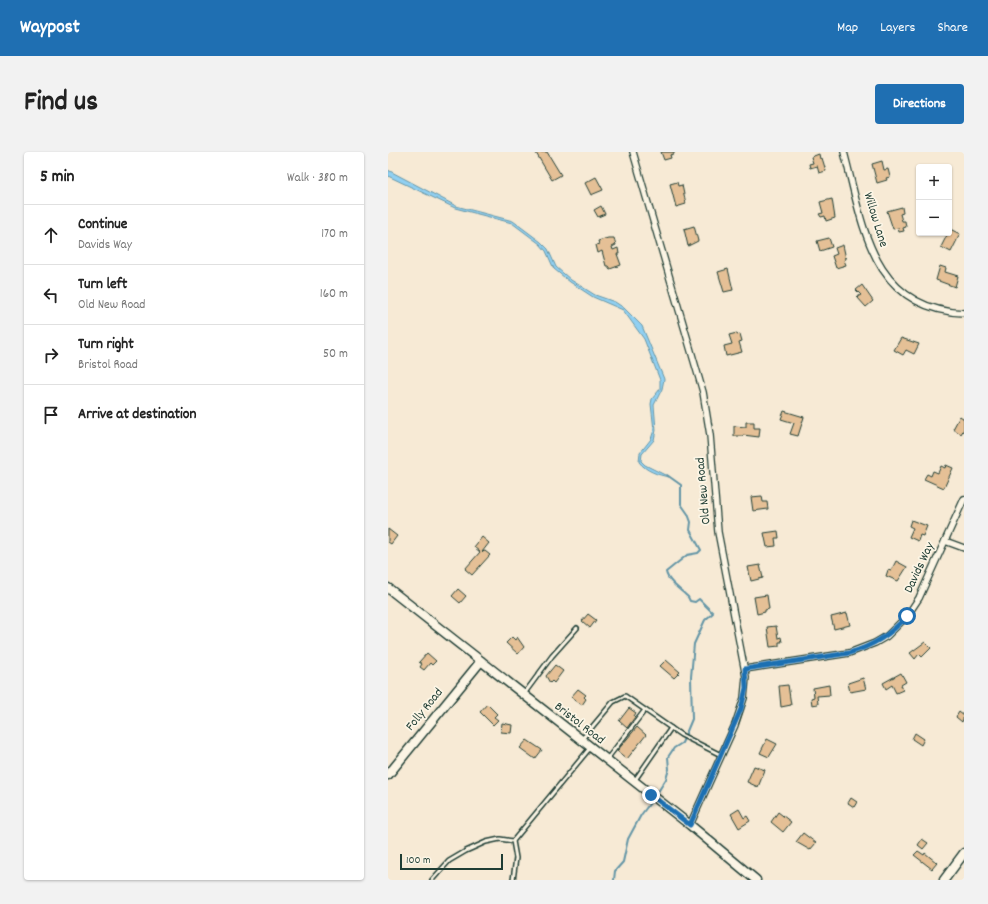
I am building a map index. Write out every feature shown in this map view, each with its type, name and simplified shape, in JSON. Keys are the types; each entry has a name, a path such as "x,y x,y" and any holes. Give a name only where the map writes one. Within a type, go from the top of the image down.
{"main road":[{"name":"Bristol Road","path":"388,588 605,760 690,825 756,880"},
{"name":"Folly Road","path":"388,775 481,661"},
{"path":"944,880 964,853"}],"street":[{"name":"Old New Road","path":"633,152 703,392 710,435 718,532 745,669 746,688 743,703 690,825"},
{"name":"Willow Lane","path":"844,152 867,238 878,264 895,284 915,300 934,308 964,313"},
{"name":"Davids Way","path":"745,669 849,653 869,646 887,636 907,616 919,598 964,499"},
{"path":"945,540 964,548"}],"lane":[{"path":"523,695 552,656 577,628"},
{"path":"581,741 614,702 625,696 681,735 721,755"},
{"path":"605,760 645,710"},
{"path":"634,782 671,728"},
{"path":"513,880 516,858 513,841 590,748"},
{"path":"432,880 449,861 466,851 486,842 500,839 513,841"}],"water":[{"path":"388,170 456,206 513,221 548,249 556,267 571,280 595,295 615,302 624,308 642,326 664,379 662,389 654,405 656,430 654,440 642,454 641,461 645,465 669,477 652,472 639,462 640,453 651,439 654,430 651,404 652,399 660,389 660,380 644,339 623,310 593,297 570,282 554,269 546,251 540,244 512,223 455,208 388,176"}],"building":[{"path":"547,152 561,175 552,180 536,153"},
{"path":"661,152 674,152 674,154 670,155 671,158 664,160"},
{"path":"819,154 820,159 822,158 826,171 819,173 817,166 810,168 809,164 813,163 811,157"},
{"path":"882,161 884,170 888,169 890,177 886,178 887,180 877,183 872,164"},
{"path":"596,177 603,190 591,195 585,183"},
{"path":"677,182 678,186 682,185 686,204 676,207 670,184"},
{"path":"832,199 835,218 826,221 825,216 821,217 819,214 823,213 820,202"},
{"path":"601,206 605,214 598,217 594,210"},
{"path":"902,207 903,213 900,214 902,221 905,221 906,227 903,228 904,231 899,232 898,228 893,229 887,211"},
{"path":"694,226 698,241 688,246 684,229"},
{"path":"952,230 960,234 951,252 941,247 946,236 952,236"},
{"path":"614,238 616,245 612,247 613,250 618,248 619,254 617,254 621,265 610,269 606,266 602,251 598,253 596,245 599,244 598,241"},
{"path":"829,238 832,247 820,251 817,241"},
{"path":"843,245 846,259 844,260 846,265 836,268 832,256 837,254 835,248"},
{"path":"940,266 946,268 945,272 958,276 955,287 936,280"},
{"path":"728,269 733,290 724,292 718,272"},
{"path":"862,285 873,301 866,307 857,297 861,295 856,290"},
{"path":"737,333 737,335 740,334 742,341 739,342 742,352 726,356 724,346 732,344 729,335"},
{"path":"901,338 919,344 914,354 906,350 903,355 894,350"},
{"path":"784,411 804,417 798,436 790,434 794,423 781,419"},
{"path":"960,416 964,419 964,429 961,434 953,429"},
{"path":"746,422 754,422 754,428 760,428 759,437 743,435 734,436 734,426 746,427"},
{"path":"946,465 953,468 944,488 924,479 927,474 931,476 933,471 938,473 941,466 945,468"},
{"path":"762,496 763,502 767,502 768,509 753,511 751,497"},
{"path":"911,520 927,526 923,536 920,535 918,541 909,537 913,528 909,526"},
{"path":"388,529 397,536 391,544 388,542"},
{"path":"778,531 779,538 775,538 776,546 767,547 764,533"},
{"path":"482,537 489,543 482,552 485,551 490,555 472,575 465,569 480,552 474,547"},
{"path":"896,561 907,567 898,581 886,576 888,570 891,571"},
{"path":"760,565 763,578 751,581 748,567"},
{"path":"458,589 466,596 460,603 452,596"},
{"path":"767,595 769,609 765,610 765,612 757,614 754,597"},
{"path":"847,613 850,625 834,629 831,617"},
{"path":"588,614 596,620 590,628 582,621"},
{"path":"776,626 778,638 781,637 782,642 779,642 779,646 770,647 767,627"},
{"path":"512,637 515,640 517,637 524,647 518,654 506,643"},
{"path":"925,642 931,648 922,657 919,654 915,659 910,653"},
{"path":"427,653 436,661 432,665 430,663 424,670 420,667 422,664 419,662"},
{"path":"666,660 680,672 674,678 660,666"},
{"path":"555,665 563,671 554,683 552,681 550,683 546,676"},
{"path":"901,673 906,682 901,685 903,690 896,693 892,685 886,689 883,683"},
{"path":"863,678 866,689 850,692 848,683"},
{"path":"788,685 791,705 781,707 779,686"},
{"path":"829,685 830,695 817,696 818,704 812,705 811,698 814,697 813,688"},
{"path":"578,689 586,695 584,697 586,699 582,705 571,697"},
{"path":"487,704 497,714 494,717 498,720 493,725 480,712"},
{"path":"629,708 636,713 634,716 635,717 627,728 619,721"},
{"path":"959,712 964,716 962,722 956,717"},
{"path":"502,723 512,725 511,733 501,732"},
{"path":"637,727 646,735 627,759 617,751"},
{"path":"915,733 924,739 921,745 912,739"},
{"path":"767,739 777,744 769,757 760,753"},
{"path":"527,740 542,750 535,759 520,748"},
{"path":"754,766 765,770 758,787 747,782"},
{"path":"851,798 857,802 854,807 848,803"},
{"path":"739,809 744,818 747,816 750,821 739,828 731,814"},
{"path":"778,812 791,822 783,832 771,822"},
{"path":"803,833 816,843 810,850 796,842"},
{"path":"922,839 928,843 923,849 918,845"},
{"path":"918,851 924,855 925,853 937,863 932,869 914,855"}],"waterway":[{"path":"656,795 666,779 669,769 668,757 674,748 682,743 692,719 691,677 694,644 705,620 713,613 699,599 695,602 690,601 688,597 667,576 666,572 687,555 698,553 701,550 690,530 691,522 688,514 681,504 681,485 667,475"},
{"path":"614,880 615,871 623,862 628,839 641,815 653,799"}],"route":[{"path":"651,795 690,825 735,726 741,709 746,688 745,669 849,653 862,649 887,636 898,627 907,616"}]}
